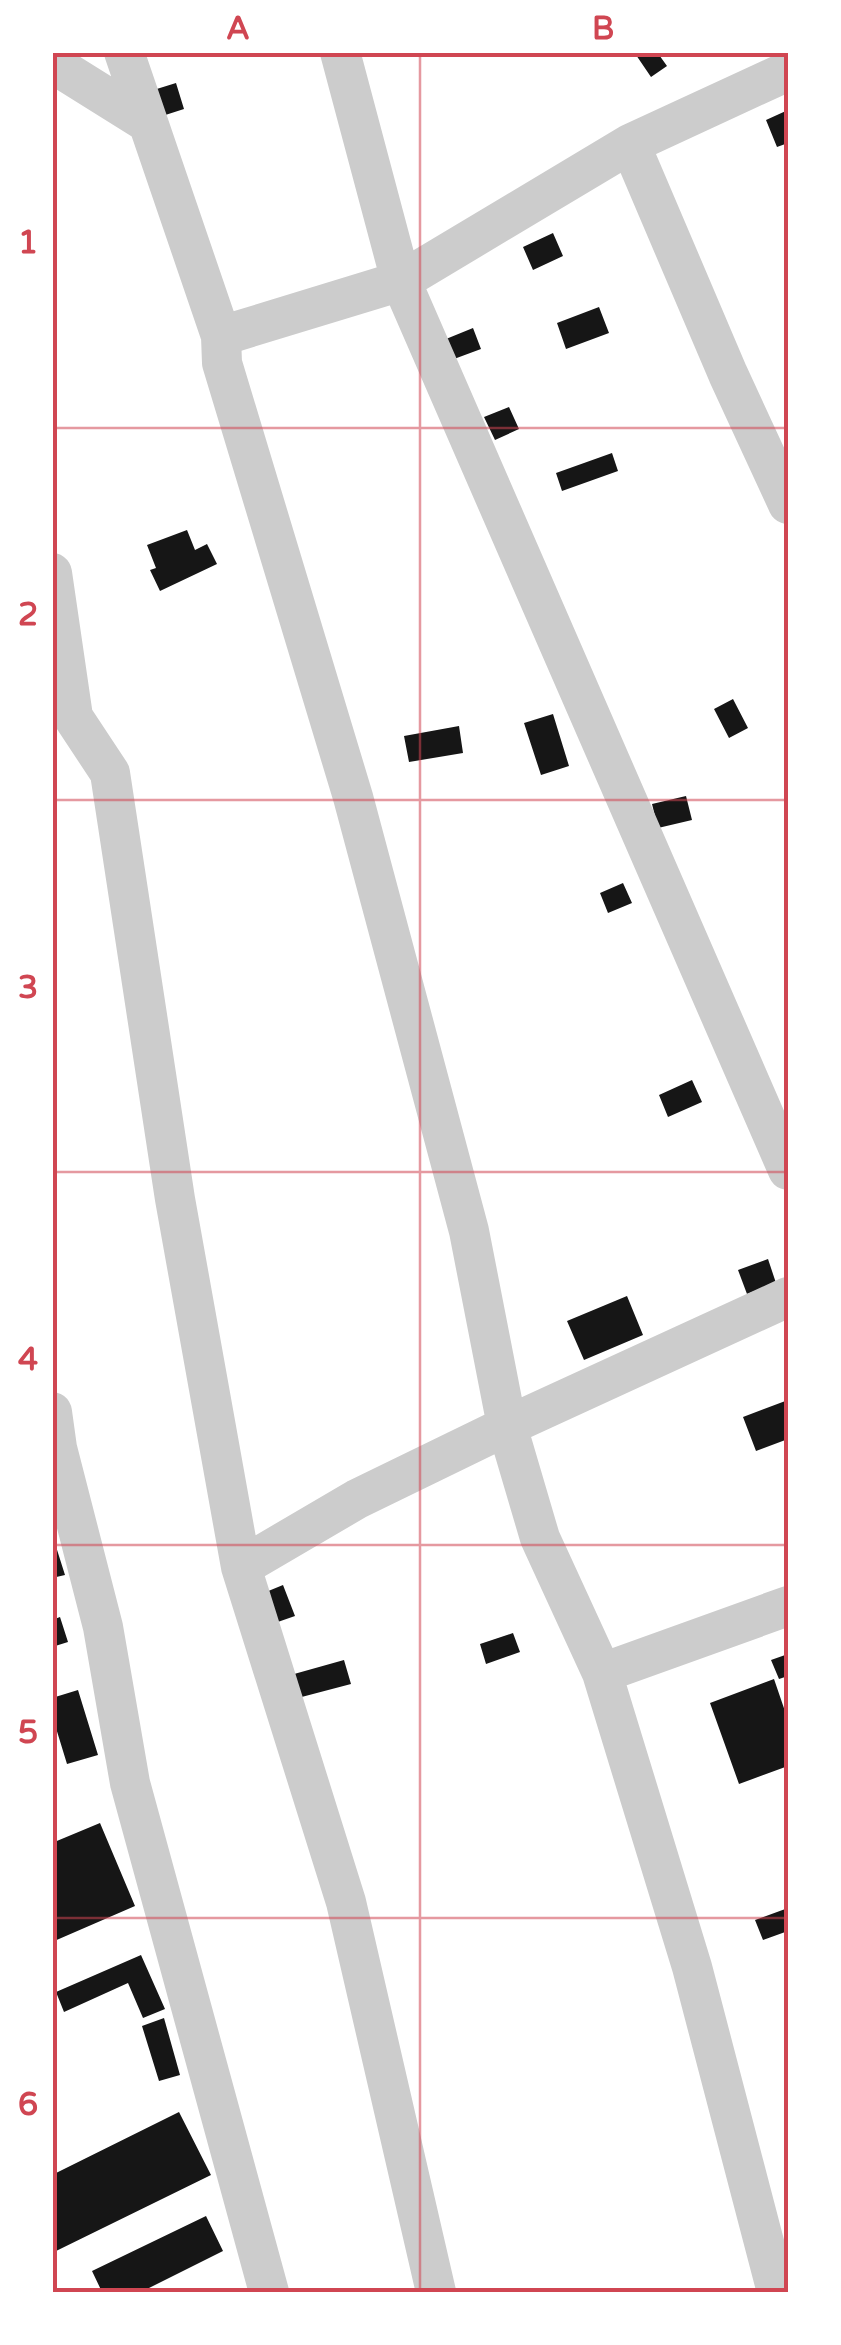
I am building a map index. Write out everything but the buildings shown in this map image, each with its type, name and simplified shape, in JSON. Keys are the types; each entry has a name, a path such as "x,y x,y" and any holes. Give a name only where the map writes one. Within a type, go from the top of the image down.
{"street":[{"path":"124,52 221,336 222,363 353,798 469,1231 507,1426 540,1538 602,1673 692,1967 776,2292"},
{"path":"340,52 402,281 788,1170"},
{"path":"52,64 148,123"},
{"path":"221,336 402,281 630,144 788,71"},
{"path":"630,144 788,504"},
{"path":"52,573 73,717 110,773 175,1199 241,1566 346,1902 436,2292"},
{"path":"241,1566 357,1500 507,1426 788,1297"},
{"path":"52,1412 57,1448 102,1627 130,1783 270,2292"},
{"path":"602,1673 788,1606"}]}
